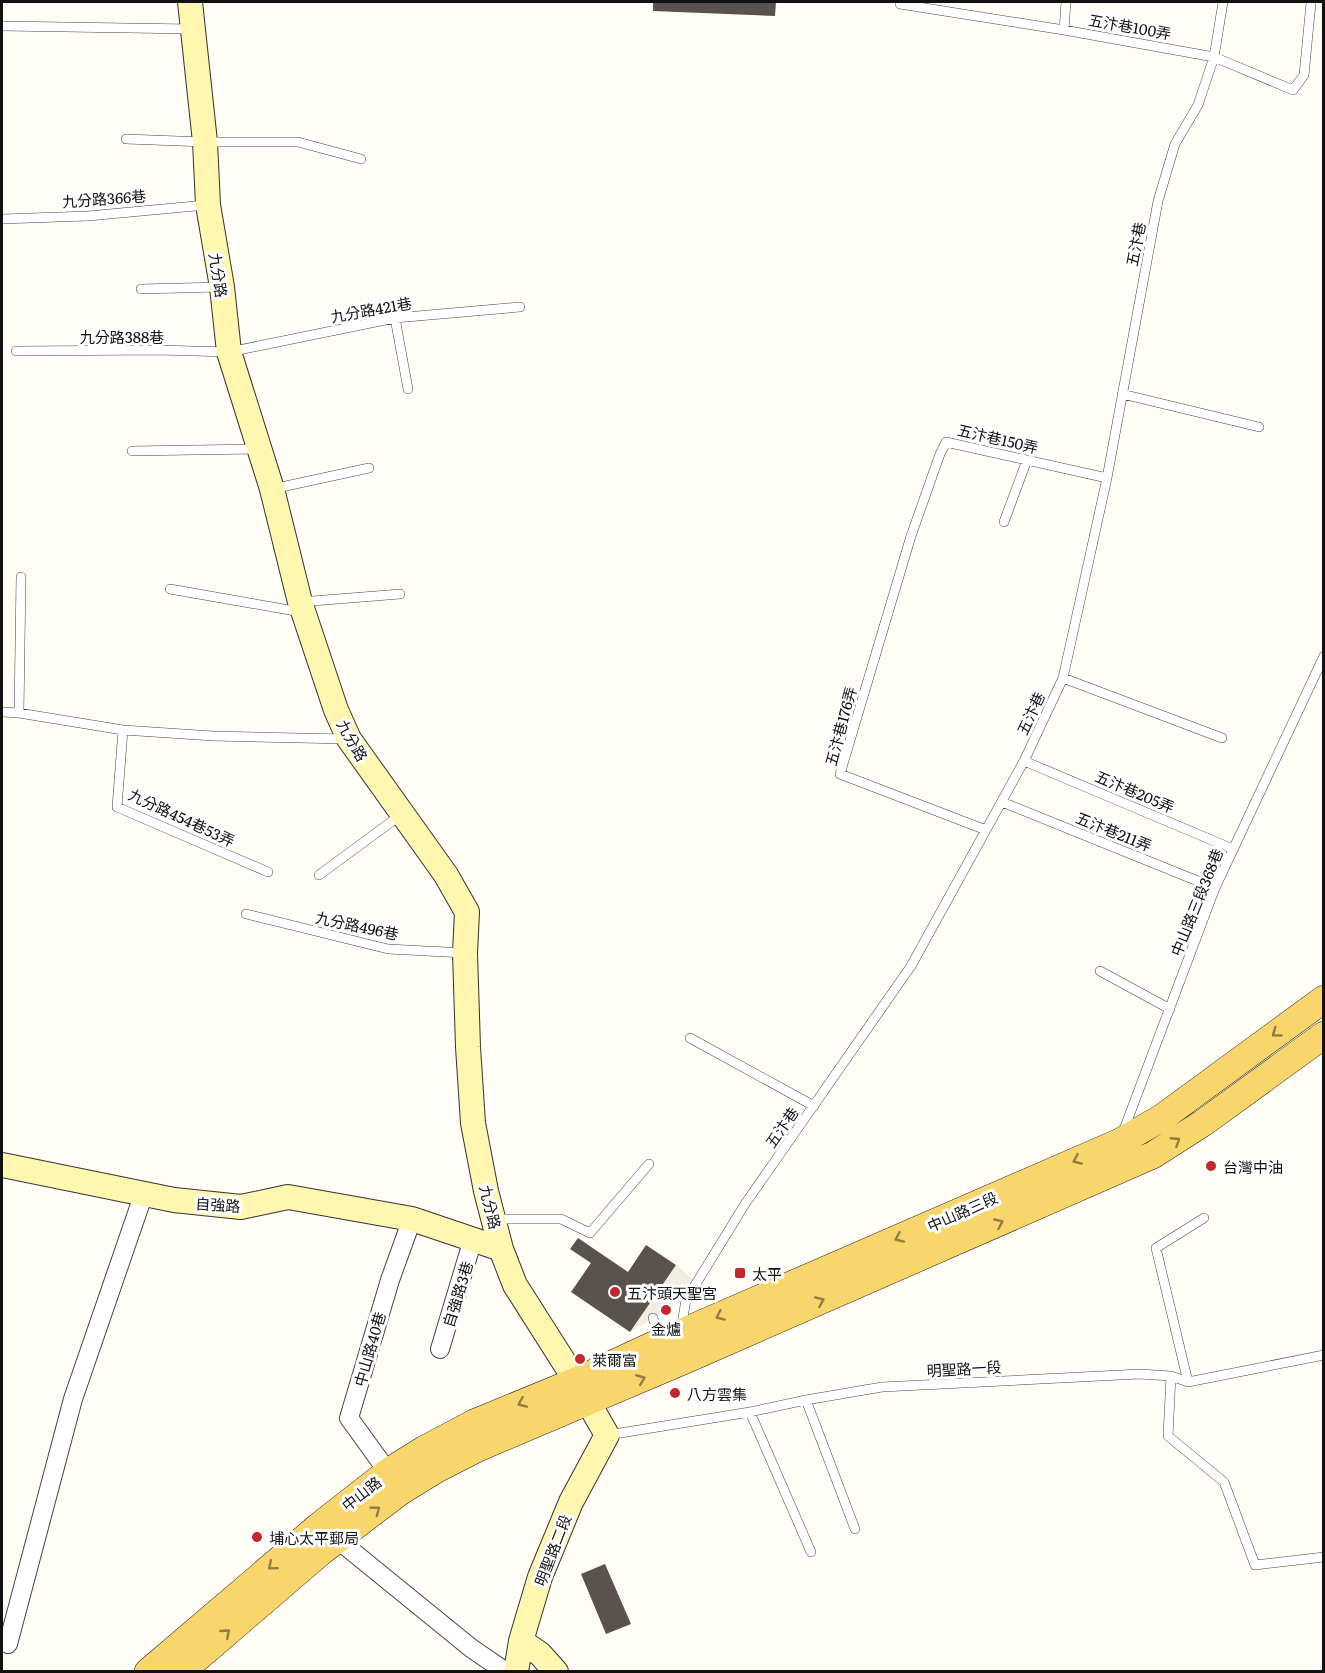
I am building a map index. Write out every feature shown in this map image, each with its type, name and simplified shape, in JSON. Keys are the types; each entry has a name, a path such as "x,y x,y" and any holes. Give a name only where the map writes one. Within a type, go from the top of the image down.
{"main road":[{"name":"中山路三段","path":"581,1391 674,1344 1126,1153 1163,1117 1323,999"},
{"name":"中山路三段","path":"1126,1153 1154,1155 1203,1123 1323,1035"},
{"name":"中山路","path":"148,1671 319,1526 388,1472 474,1423 581,1391"},
{"name":"中山路","path":"181,1671 337,1539 401,1491 581,1391"}],"street":[{"name":"九分路","path":"190,2 205,142 208,205 222,287 229,352 272,489 302,607 336,710 349,739 446,874 467,912 465,953 473,1123 486,1191 501,1249 515,1286 607,1435"},
{"name":"自強路","path":"2,1164 174,1200 241,1207 288,1197 412,1219 501,1249"},
{"path":"8,1644 73,1399 144,1193"},
{"name":"中山路40巷","path":"388,1472 349,1418 390,1280 412,1219"},
{"name":"自強路3巷","path":"440,1349 473,1239"},
{"name":"明聖路二段","path":"516,1671 521,1641 540,1577 571,1502 607,1435"},
{"path":"337,1539 471,1648 506,1671"},
{"path":"521,1641 540,1654 556,1671"}],"lane":[{"name":"五汴巷100弄","path":"901,2 900,4 1214,57 1293,90 1304,75 1311,3"},
{"path":"1064,30 1066,2"},
{"name":"五汴巷","path":"674,1344 683,1300 745,1204 911,966 1024,761 1063,678 1107,478 1158,201 1175,144 1198,105 1214,57 1223,2"},
{"path":"2,26 194,29"},
{"path":"126,139 298,142 361,159"},
{"name":"九分路366巷","path":"2,219 88,216 208,205"},
{"path":"141,289 222,287"},
{"name":"九分路421巷","path":"229,352 395,318 520,307"},
{"path":"395,318 408,389"},
{"name":"九分路388巷","path":"16,351 229,352"},
{"path":"1122,394 1259,427"},
{"name":"五汴巷150弄","path":"911,536 946,442 1107,478"},
{"path":"132,451 260,449"},
{"path":"1004,522 1027,460"},
{"path":"272,489 369,468"},
{"name":"五汴巷176弄","path":"911,536 840,774 986,830"},
{"path":"19,712 21,577"},
{"path":"170,589 302,607 400,594"},
{"name":"中山路三段368巷","path":"1126,1153 1170,1009 1215,888 1323,656"},
{"path":"1063,678 1222,738"},
{"path":"2,712 19,712 123,730 213,736 349,739"},
{"name":"九分路454巷53弄","path":"123,730 117,807 268,872"},
{"name":"五汴巷205弄","path":"1024,761 1233,849"},
{"name":"五汴巷211弄","path":"1002,802 1215,888"},
{"path":"319,875 402,814"},
{"name":"九分路496巷","path":"246,914 388,949 465,953"},
{"path":"1100,971 1170,1009"},
{"path":"690,1038 814,1106"},
{"path":"493,1219 561,1219 590,1233 649,1164"},
{"path":"1204,1218 1156,1248 1188,1382 1323,1355"},
{"name":"明聖路一段","path":"607,1435 750,1412 882,1387 1140,1374 1171,1376 1188,1382"},
{"path":"1171,1376 1168,1436 1224,1482 1255,1565 1323,1557"},
{"path":"806,1400 855,1530"},
{"path":"750,1412 811,1552"}],"shaded area":[{"path":"676,1265 694,1280 678,1304 662,1306 663,1314 630,1332"}],"building":[{"path":"653,2 776,2 775,16 653,11"},
{"path":"578,1238 628,1272 646,1245 676,1265 630,1332 571,1292 591,1263 570,1249"},
{"path":"605,1564 631,1624 606,1634 581,1574"}],"place":[{"name":"台灣中油","path":"1211,1166"},
{"name":"太平","path":"740,1273"},
{"name":"五汴頭天聖宮","path":"615,1292"},
{"name":"金爐","path":"666,1310"},
{"name":"萊爾富","path":"580,1359"},
{"name":"八方雲集","path":"675,1393"},
{"name":"埔心太平郵局","path":"257,1537"}]}
